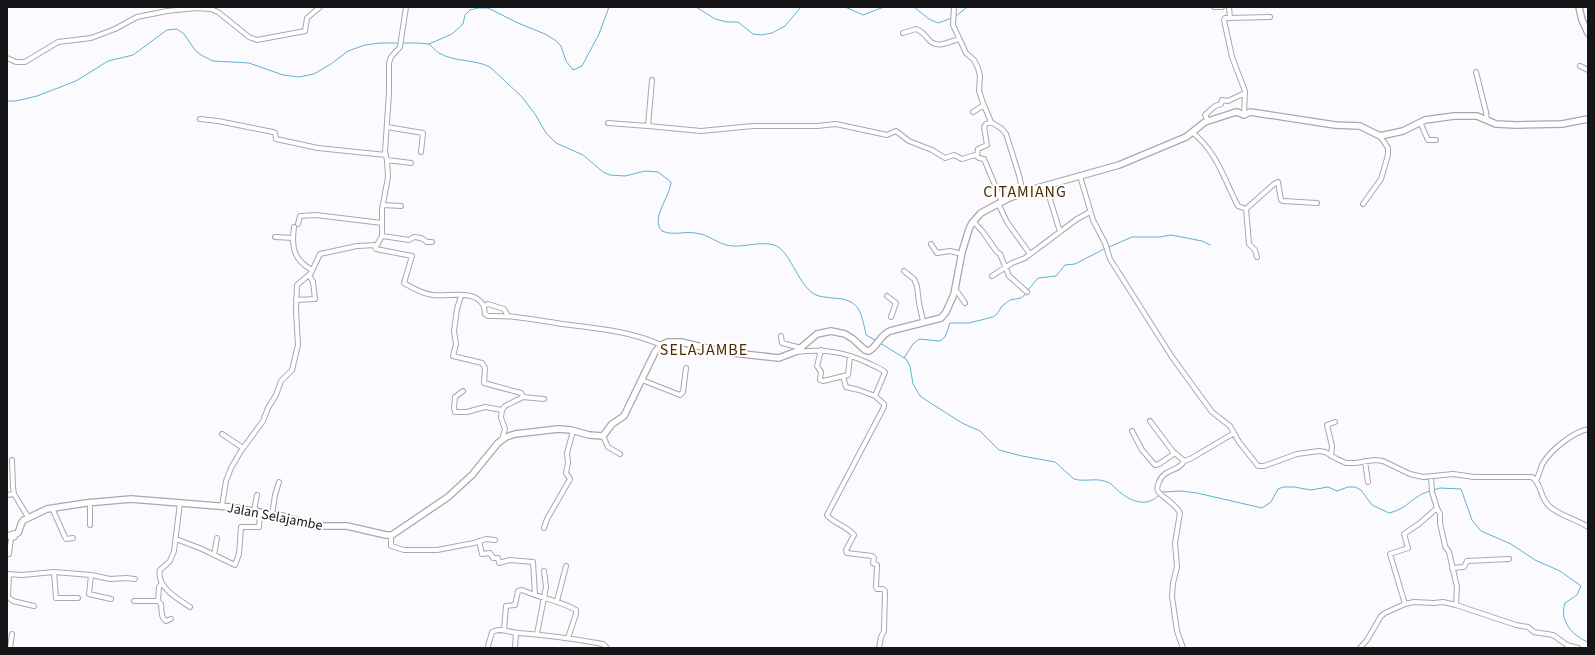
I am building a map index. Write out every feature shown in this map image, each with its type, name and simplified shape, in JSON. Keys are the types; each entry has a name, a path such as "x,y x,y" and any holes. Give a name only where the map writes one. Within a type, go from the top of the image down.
{"street":[{"path":"7,58 16,62 26,62 58,42 92,38 115,29 130,19 196,8 215,9 249,37 257,40 304,32 306,29 307,18 320,7"},
{"path":"222,506 226,481 231,468 264,418 276,395 281,381 292,370 298,345 296,300 297,285 309,275 317,258 322,253 357,246 374,245 379,243 382,236 383,205 388,177 388,160 386,154 389,63 391,57 400,47 406,7"},
{"path":"954,7 953,24 966,53 974,60 978,68 980,76 980,96 991,122 1002,129 1006,134 1018,171 1023,193"},
{"path":"1214,7 1222,7"},
{"path":"1228,7 1230,18"},
{"path":"1579,7 1582,20 1588,33"},
{"path":"1244,115 1245,93 1232,57 1224,19 1270,17"},
{"path":"902,33 916,29 922,32 933,44 937,45 959,39"},
{"path":"1580,66 1588,70"},
{"path":"1476,72 1487,120"},
{"path":"648,126 652,80"},
{"path":"1208,121 1205,115 1215,106 1221,104 1222,100 1228,101 1245,93"},
{"path":"973,112 984,105"},
{"path":"374,245 376,249 412,256 404,281 405,284 422,293 474,297 484,306 486,315 508,316 604,330 636,337 661,345 676,342 724,352 777,359 795,352 817,334 831,331 842,333 866,351 870,351 889,331 923,321 937,319 943,316 948,309 956,290 967,232 973,221 984,211 1000,202 1023,193 1114,167 1183,138 1208,121 1233,113 1237,112 1244,115 1250,112 1255,112 1335,125 1360,126 1380,136 1389,152 1381,179 1363,204"},
{"path":"1380,136 1403,131 1420,122 1431,119 1477,116 1496,124 1516,125 1562,124 1588,119"},
{"path":"200,119 273,132 275,133 276,139 312,147 386,154"},
{"path":"977,156 978,149 986,146 987,144 984,126 991,122"},
{"path":"1420,122 1428,140 1436,140"},
{"path":"608,123 701,131 753,126 817,126 836,124 887,135 893,131 896,131 908,141 932,150 945,158 954,155 960,159 974,155 985,161 1007,222 1030,254"},
{"path":"387,127 423,133 421,152"},
{"path":"1192,132 1201,140 1221,169 1238,206 1246,209"},
{"path":"388,160 411,163"},
{"path":"1080,176 1090,212 1107,248 1110,259 1172,356 1212,412 1228,424 1254,463 1260,467 1302,452 1323,451 1346,463 1379,460 1388,462 1414,475 1431,477 1453,474 1474,477 1532,477 1536,480 1547,505 1557,512 1588,527"},
{"path":"1246,209 1278,182 1281,200 1317,203"},
{"path":"1046,186 1060,232"},
{"path":"383,205 401,206"},
{"path":"1246,209 1249,244 1255,250 1257,257"},
{"path":"992,276 1030,254 1080,217 1090,212"},
{"path":"298,224 300,216 316,215 382,223"},
{"path":"973,221 979,226 1000,254 1011,279 1026,292"},
{"path":"294,227 293,238 295,250 299,260 302,264 312,270"},
{"path":"382,236 409,240 414,237 421,238 427,242 432,242"},
{"path":"275,237 293,238"},
{"path":"931,244 937,253 950,251 962,254"},
{"path":"904,271 914,279 917,286 923,321"},
{"path":"296,300 314,299 313,282 309,275"},
{"path":"956,290 965,303"},
{"path":"461,296 456,311 454,331 456,344 453,356 482,363 485,368 484,383 521,393 524,397"},
{"path":"887,296 896,303 891,317"},
{"path":"484,306 488,304 504,309 508,316"},
{"path":"781,336 782,343 801,348"},
{"path":"603,436 612,424 625,414 655,352 661,345"},
{"path":"795,352 820,350 850,356 870,363 885,372 875,396"},
{"path":"820,350 817,366 821,372 820,380 826,381 848,375 850,356"},
{"path":"642,380 680,395 683,392 686,368"},
{"path":"843,376 846,387 875,396 884,404 884,407 827,515 829,518 846,527 854,535 846,550 846,553 872,556 874,558 874,563 877,565 876,587 877,589 882,589 885,591 884,631 879,648"},
{"path":"463,391 455,397 455,412 467,412 485,407 502,410"},
{"path":"502,440 505,429 500,421 502,410 508,404 524,397 544,399"},
{"path":"1150,421 1174,453 1177,453 1184,461"},
{"path":"1331,456 1332,446 1327,425 1335,422"},
{"path":"495,540 486,539 443,550 404,550 392,547 391,535 398,532 448,498 472,475 494,446 502,440 518,433 553,429 603,436"},
{"path":"1536,480 1542,469 1542,465 1548,457 1574,434 1588,429"},
{"path":"544,528 547,519 570,479 566,473 568,463 567,454 573,431"},
{"path":"1132,431 1142,450 1154,465 1159,464 1174,453"},
{"path":"1183,648 1177,631 1173,611 1172,592 1177,567 1176,543 1180,513 1172,502 1159,494 1157,489 1162,476 1169,470 1180,466 1184,461 1234,433"},
{"path":"222,434 243,448"},
{"path":"603,436 608,447 620,454"},
{"path":"9,554 12,539 19,532 22,522 28,517 14,494 12,487 12,460"},
{"path":"1365,461 1368,482"},
{"path":"1431,477 1432,492 1436,508 1440,514 1440,522 1457,587 1456,605"},
{"path":"272,515 275,495 279,482"},
{"path":"7,495 14,494"},
{"path":"254,511 257,495"},
{"name":"Jalan Selajambe","path":"28,517 52,508 131,499 222,506 282,516 316,526 347,526 391,535"},
{"path":"90,503 90,525"},
{"path":"180,503 176,539 172,556 160,571 162,583 171,594 190,607"},
{"path":"52,508 66,539 73,538"},
{"path":"1405,604 1390,554 1408,548 1404,534 1420,523 1436,508"},
{"path":"176,539 235,565 239,554 241,527 259,527 260,513"},
{"path":"7,536 15,535"},
{"path":"214,555 217,538"},
{"path":"479,542 482,554 490,553 492,558 498,558 499,563 510,560 533,562 535,595"},
{"path":"1452,568 1464,567 1467,561 1509,559"},
{"path":"557,601 566,566"},
{"path":"537,634 546,587 544,571"},
{"path":"54,572 56,598 78,598"},
{"path":"34,606 13,601 8,597 8,574 22,575 54,572 91,575 110,579 135,578"},
{"path":"91,575 89,594 112,598"},
{"path":"162,583 159,586 158,601 162,605 161,614 164,620 166,621 171,619"},
{"path":"504,630 506,606 515,605 518,591 522,590 557,601 577,612 568,638"},
{"path":"134,601 158,601"},
{"path":"1360,648 1367,640 1381,616 1405,604 1414,602 1443,602 1456,605 1516,625 1528,627 1534,632 1553,634 1566,645 1578,648"},
{"path":"488,646 492,632 496,630 504,630 516,633 537,634 603,644 607,648"},
{"path":"515,648 516,633"},
{"path":"10,648 12,634"}],"waterway":[{"path":"402,43 429,44 452,34 463,24 465,15 470,10 488,8 555,40 561,46 566,61 573,70 582,66 599,34 609,7"},
{"path":"696,7 715,19 727,22 738,22 753,34 761,35 772,33 785,26 801,7"},
{"path":"845,7 863,15 884,7"},
{"path":"914,7 929,19 938,23 952,18"},
{"path":"955,17 967,7"},
{"path":"7,101 16,101 37,96 76,81 108,61 133,55 167,30 177,29 184,34 195,50 213,61 249,63 283,75 299,77 314,74 331,64 348,51 365,45 399,43"},
{"path":"429,44 445,56 484,64 490,67 522,97 535,114 546,133 556,143 583,155 603,172 610,175 625,176 645,171 658,172 671,182 659,214 659,226 662,231 670,233 705,235 722,244 732,246 769,244 780,248 785,253 808,289 814,294 823,297 841,299 853,304 860,313 866,335 875,340"},
{"path":"1107,248 1132,237 1160,237 1171,235 1202,241 1210,245"},
{"path":"1028,290 1038,278 1056,276 1065,265 1075,264 1104,249"},
{"path":"904,358 913,344 919,339 940,341 945,337 950,323 969,323 993,317 1002,306 1010,300 1021,298 1027,293"},
{"path":"880,343 906,359 910,366 913,384 920,396 962,423 980,431 999,450 1055,462 1074,479 1101,480 1107,482 1126,496 1136,501 1151,501 1160,494"},
{"path":"1162,492 1181,491 1197,493 1262,508 1271,502 1278,489 1283,487 1311,490 1328,487 1337,491 1348,487 1355,487 1361,490 1372,505 1389,513 1396,511 1424,493 1430,491"},
{"path":"1433,490 1440,488 1461,489 1472,520 1481,531 1511,544 1535,560 1560,571 1581,586 1577,595 1565,603 1564,615 1565,621 1572,632 1588,642"}],"district":[{"name":"CITAMIANG","path":"1025,191"},
{"name":"SELAJAMBE","path":"704,349"}]}
